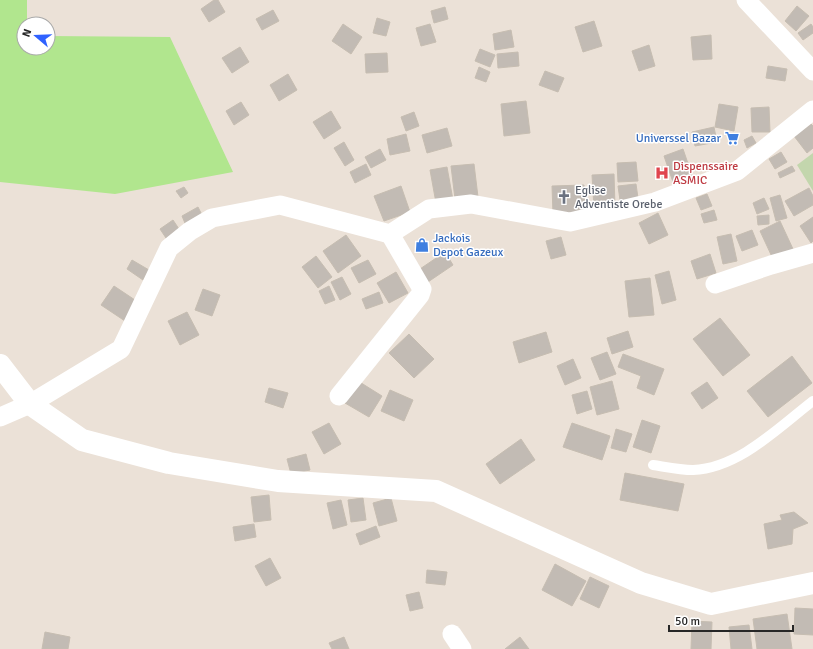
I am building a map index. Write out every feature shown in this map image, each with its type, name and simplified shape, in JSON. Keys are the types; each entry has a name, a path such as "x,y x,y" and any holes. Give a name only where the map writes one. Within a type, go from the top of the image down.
{"street":[{"path":"746,0 813,71"},
{"path":"390,234 429,209 471,204 570,222 655,202 737,171 813,110"},
{"path":"0,417 30,404 121,349 169,248 190,231 212,218 280,206 390,234 422,289 420,295 338,396"},
{"path":"715,284 771,265 813,253"},
{"path":"0,365 30,404 82,440 169,463 278,481 436,491 641,583 711,604 813,583"}],"lane":[{"path":"653,465 693,470 718,466 748,451 813,401"}],"green space":[{"path":"0,0 27,0 27,16 16,16 16,56 56,56 56,36 170,37 233,172 115,194 0,182"},
{"path":"813,153 813,191 797,165"}],"building":[{"path":"214,0 218,0 225,12 209,22 201,9"},
{"path":"797,6 809,16 796,31 785,21"},
{"path":"445,7 448,19 434,23 431,11"},
{"path":"273,10 279,21 262,30 256,19"},
{"path":"377,18 390,22 386,36 373,33"},
{"path":"594,21 602,46 583,52 575,27"},
{"path":"343,24 362,37 351,54 332,41"},
{"path":"430,24 436,42 421,46 416,28"},
{"path":"811,24 813,27 813,33 803,40 798,33"},
{"path":"511,30 514,47 495,50 493,34"},
{"path":"711,35 712,59 693,60 691,37"},
{"path":"649,45 655,66 639,71 632,51"},
{"path":"240,47 249,62 232,73 222,58"},
{"path":"480,49 495,55 490,67 475,61"},
{"path":"518,52 519,66 498,68 497,54"},
{"path":"387,53 388,72 366,73 365,54"},
{"path":"768,66 787,69 785,81 766,78"},
{"path":"479,67 490,72 486,82 475,78"},
{"path":"545,71 564,78 558,92 539,85"},
{"path":"288,74 297,90 279,101 270,85"},
{"path":"526,101 530,133 504,136 501,104"},
{"path":"241,102 249,115 234,125 226,111"},
{"path":"719,104 738,107 734,131 715,127"},
{"path":"769,107 770,132 752,132 751,108"},
{"path":"331,111 341,128 324,139 313,122"},
{"path":"414,112 419,126 406,131 401,117"},
{"path":"811,124 813,126 813,148 807,153 794,136"},
{"path":"714,127 717,142 695,146 692,132"},
{"path":"447,128 452,146 427,153 422,135"},
{"path":"406,134 410,151 390,155 387,139"},
{"path":"752,136 756,143 747,148 744,140"},
{"path":"344,142 354,160 345,166 334,148"},
{"path":"380,149 386,160 371,168 365,157"},
{"path":"683,149 693,178 674,185 664,156"},
{"path":"781,152 787,162 775,169 769,159"},
{"path":"636,162 638,181 618,182 617,163"},
{"path":"366,164 371,175 355,183 350,172"},
{"path":"474,164 478,197 455,199 451,166"},
{"path":"792,166 795,171 780,178 778,173"},
{"path":"447,167 453,200 436,203 430,170"},
{"path":"614,174 615,207 594,208 592,175"},
{"path":"636,184 639,205 621,207 618,186"},
{"path":"584,185 585,212 553,214 552,186"},
{"path":"401,186 410,212 384,221 374,196"},
{"path":"184,187 188,193 181,198 176,191"},
{"path":"809,188 813,196 813,205 794,216 785,201"},
{"path":"707,194 712,206 701,210 696,198"},
{"path":"780,195 787,218 776,221 770,198"},
{"path":"764,198 769,209 757,214 753,203"},
{"path":"198,207 204,219 187,228 182,216"},
{"path":"714,210 717,220 704,223 701,214"},
{"path":"658,213 668,235 649,244 639,223"},
{"path":"769,215 769,224 758,225 757,216"},
{"path":"813,217 813,241 811,243 800,226"},
{"path":"173,220 181,232 168,241 160,229"},
{"path":"780,221 793,249 773,259 760,231"},
{"path":"752,230 758,245 742,251 736,236"},
{"path":"731,234 737,261 723,264 717,237"},
{"path":"346,235 361,256 338,273 323,251"},
{"path":"561,237 566,255 551,259 546,241"},
{"path":"445,252 453,265 425,284 417,271"},
{"path":"710,254 716,273 697,279 691,261"},
{"path":"316,256 332,277 318,288 302,267"},
{"path":"132,260 149,270 143,280 127,269"},
{"path":"368,260 376,274 359,283 351,268"},
{"path":"669,271 676,300 662,304 655,275"},
{"path":"396,272 408,293 389,303 377,283"},
{"path":"342,277 351,294 340,300 331,282"},
{"path":"650,278 654,315 629,317 625,281"},
{"path":"114,286 138,302 125,321 101,305"},
{"path":"329,286 335,300 325,304 319,291"},
{"path":"203,289 220,295 212,316 195,310"},
{"path":"379,292 383,303 366,309 362,299"},
{"path":"187,312 199,335 180,345 168,321"},
{"path":"720,318 750,355 723,376 693,339"},
{"path":"628,331 633,347 612,354 607,338"},
{"path":"546,332 552,352 519,363 513,342"},
{"path":"409,334 434,359 414,378 389,353"},
{"path":"607,352 616,374 600,380 591,358"},
{"path":"623,354 664,369 654,395 637,388 641,376 618,367"},
{"path":"792,356 812,383 768,417 747,391"},
{"path":"573,359 581,378 565,385 557,366"},
{"path":"358,381 382,396 369,417 345,403"},
{"path":"612,381 619,409 597,415 590,387"},
{"path":"707,382 718,398 702,409 691,393"},
{"path":"269,388 288,393 283,408 265,402"},
{"path":"390,390 413,400 404,421 381,411"},
{"path":"587,391 592,409 577,414 572,395"},
{"path":"642,420 660,426 651,453 633,447"},
{"path":"329,423 341,444 324,454 312,432"},
{"path":"572,423 610,436 602,460 563,447"},
{"path":"616,429 632,434 626,452 611,448"},
{"path":"521,439 535,460 500,484 486,464"},
{"path":"306,454 310,470 291,474 287,459"},
{"path":"625,473 684,484 678,511 620,500"},
{"path":"269,495 271,520 254,522 251,497"},
{"path":"363,498 366,520 351,522 348,500"},
{"path":"391,498 397,521 379,526 373,503"},
{"path":"341,500 347,525 333,529 327,503"},
{"path":"794,512 808,523 793,529 792,544 768,549 764,524 782,520 780,515"},
{"path":"254,524 256,537 235,541 233,527"},
{"path":"376,526 380,537 360,545 356,534"},
{"path":"270,558 281,578 266,586 255,566"},
{"path":"555,564 586,581 572,606 542,590"},
{"path":"427,570 447,572 445,585 426,583"},
{"path":"590,577 609,586 599,608 580,599"},
{"path":"419,592 423,608 410,611 406,595"},
{"path":"795,608 813,609 813,635 794,634"},
{"path":"787,614 792,649 757,649 753,619"},
{"path":"692,621 712,622 711,649 691,649"},
{"path":"749,625 752,649 731,649 729,627"},
{"path":"45,632 70,637 68,649 42,649"},
{"path":"344,637 349,649 332,649 329,643"},
{"path":"520,637 529,649 505,649"}],"place":[{"name":"Universsel Bazar","path":"732,138"},
{"name":"Dispenssaire ASMIC","path":"662,173"},
{"name":"Eglise Adventiste Orebe","path":"564,197"},
{"name":"Jackois Depot Gazeux","path":"422,245"}]}
